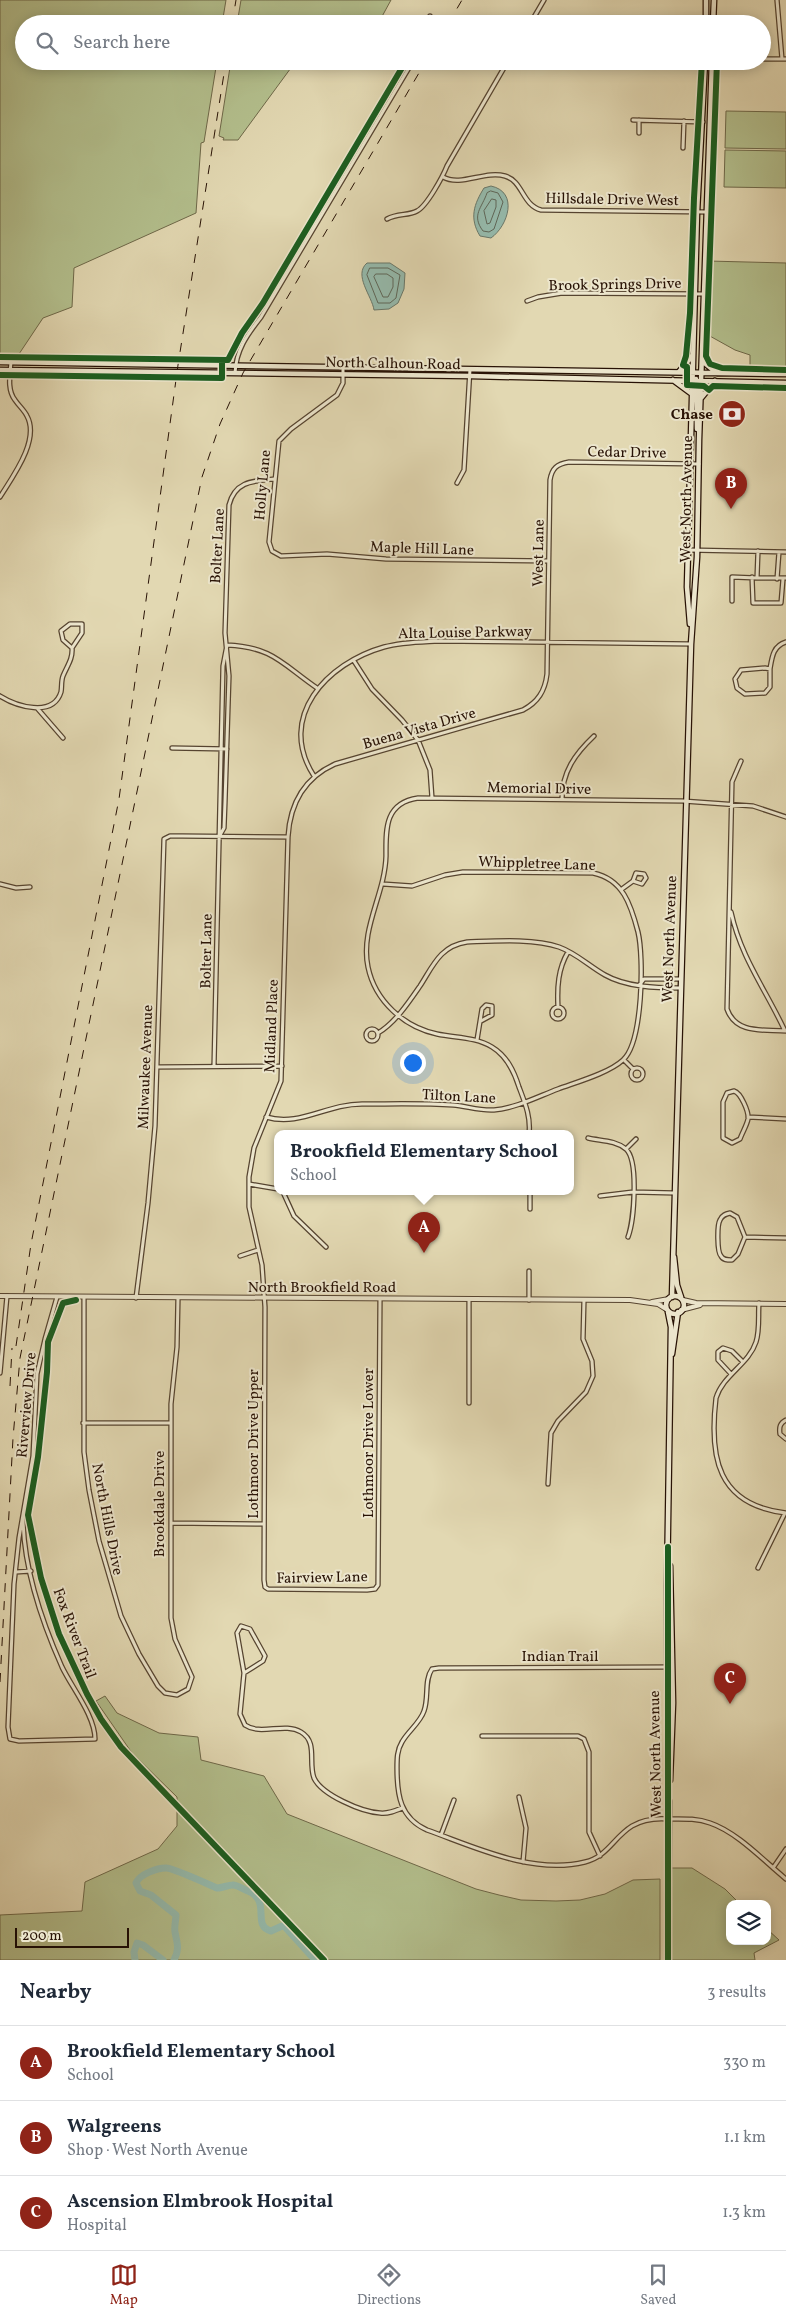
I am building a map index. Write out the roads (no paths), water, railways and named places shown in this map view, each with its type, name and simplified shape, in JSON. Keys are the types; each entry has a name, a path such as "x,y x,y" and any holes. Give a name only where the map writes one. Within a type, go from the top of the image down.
{"main road":[{"path":"706,0 706,15"},
{"path":"713,15 714,0"},
{"name":"West North Avenue","path":"691,638 698,550 700,400 696,381 692,373 692,354 705,70"},
{"name":"West North Avenue","path":"668,1960 667,1667 671,1326 668,1311 671,1298 673,1242 691,644 688,550 692,394 701,373 702,361 712,70"},
{"path":"679,372 692,354"},
{"path":"702,361 718,374"},
{"name":"North Calhoun Road","path":"0,362 786,374"},
{"name":"North Calhoun Road","path":"0,370 470,376 786,384"},
{"path":"673,380 692,394"},
{"path":"696,381 696,416 699,440"},
{"path":"700,400 715,381"},
{"name":"West North Avenue","path":"670,1368 676,1320 682,1299 676,1281 673,1242"},
{"path":"671,1298 682,1299"},
{"path":"668,1311 680,1311"},
{"name":"West North Avenue","path":"668,1547 673,1667 673,1730 668,1803"}],"street":[{"path":"535,15 544,0"},
{"path":"771,58 784,59 777,0"},
{"path":"235,373 238,351 244,340 261,317 408,70"},
{"path":"387,219 396,214 418,211 443,177 447,166 503,70"},
{"path":"634,120 703,122"},
{"path":"639,120 639,133"},
{"path":"683,148 684,121"},
{"name":"Hillsdale Drive West","path":"443,177 455,180 484,174 508,176 517,184 529,203 541,210 706,212"},
{"name":"Brook Springs Drive","path":"527,301 562,293 704,294"},
{"path":"0,497 25,452 31,436 28,417 11,392 11,362"},
{"name":"Holly Lane","path":"294,556 278,556 269,545 279,441 291,429 337,395 342,389 344,367"},
{"path":"457,483 464,470 470,368"},
{"name":"Cedar Drive","path":"556,466 569,462 699,464"},
{"name":"West Lane","path":"547,642 550,480 556,466"},
{"name":"Bolter Lane","path":"220,836 224,828 227,749 229,658 227,645 226,579 230,501 236,490 246,482 274,479"},
{"path":"688,550 786,552"},
{"path":"757,578 758,551"},
{"path":"778,579 779,552"},
{"name":"Maple Hill Lane","path":"294,556 328,554 386,559 548,561"},
{"path":"732,601 732,577 752,577 778,579 785,578 781,603 753,603 752,577"},
{"path":"0,696 15,704 37,708 46,706 58,697 62,678 72,658 72,648 82,633 82,624 70,624 61,631 63,640 72,648"},
{"name":"Alta Louise Parkway","path":"314,776 302,750 301,730 305,710 317,688 339,669 376,650 404,642 691,644"},
{"name":"Buena Vista Drive","path":"288,837 293,805 303,788 314,776 342,761 515,713 531,706 540,696 545,684 547,642"},
{"path":"770,669 752,668 741,670 735,679 737,688 746,694 765,693 770,687 770,669 774,652 777,647 786,642"},
{"path":"227,645 254,648 272,655 317,688"},
{"name":"Bolter Lane","path":"214,1066 220,836 218,824 220,749 223,666 227,645"},
{"path":"354,661 372,689 402,720 418,740 430,770 432,798"},
{"path":"37,708 63,738"},
{"path":"562,799 569,765 581,748 594,736"},
{"path":"172,748 227,749"},
{"path":"741,761 733,776 731,804 730,908 726,997 729,1014 736,1023 747,1028 786,1031"},
{"name":"Memorial Drive","path":"382,884 386,862 385,828 394,810 407,800 432,798 562,799 731,804 762,808 786,817"},
{"path":"220,836 288,837"},
{"name":"Milwaukee Avenue","path":"136,1298 152,1169 157,1067 163,843 166,837 220,836"},
{"name":"Midland Place","path":"264,1298 262,1265 249,1208 249,1184 254,1148 280,1085 288,837"},
{"name":"Whippletree Lane","path":"382,884 412,886 445,875 463,872 586,873 601,875 622,889"},
{"path":"632,881 642,884 646,878 640,872 636,873 632,881 622,889 632,912 639,936 640,984 638,1029 632,1048 624,1060 633,1069"},
{"path":"0,884 16,888 30,887"},
{"path":"382,884 368,934 368,966 379,995 397,1015 426,1031 477,1040 493,1048 508,1062 525,1102 530,1120 529,1130"},
{"path":"730,908 737,937 748,962 786,1031"},
{"path":"378,1033 397,1015 420,987 438,957 454,945 475,942 541,943 558,946 579,956 609,977 650,988 680,988"},
{"path":"558,1007 558,981 561,967 568,952"},
{"path":"640,984 644,980 680,979"},
{"path":"477,1040 483,1006 492,1006 492,1015 481,1021"},
{"name":"Tilton Lane","path":"266,1117 291,1120 336,1106 359,1104 454,1105 490,1110 525,1102 605,1071 624,1060"},
{"path":"157,1067 282,1066"},
{"path":"734,1091 740,1093 748,1117 740,1139 732,1143 723,1138 723,1102 727,1093 734,1091"},
{"path":"748,1117 786,1118"},
{"path":"588,1138 617,1143 626,1149 633,1161 631,1224 628,1237"},
{"path":"626,1149 636,1139"},
{"path":"249,1184 274,1187"},
{"path":"600,1196 633,1192 674,1193"},
{"path":"284,1195 294,1216 326,1247"},
{"path":"530,1195 530,1209"},
{"path":"730,1213 737,1216 745,1237 738,1254 732,1260 724,1259 720,1255 719,1220 724,1214 730,1213"},
{"path":"745,1237 786,1238"},
{"path":"240,1256 258,1250"},
{"path":"529,1271 529,1300"},
{"name":"North Brookfield Road","path":"0,1296 584,1300 644,1302 661,1305 668,1311"},
{"path":"0,1373 3,1322 7,1296"},
{"name":"Riverview Drive","path":"23,1516 24,1536 31,1571 46,1627 71,1686 92,1721 95,1738 20,1741 10,1739 8,1716 16,1572 23,1516 33,1456 38,1368 58,1297"},
{"name":"North Hills Drive","path":"84,1297 83,1423 89,1490 99,1541 114,1598 127,1630 148,1671 162,1690 174,1695"},
{"name":"Brookdale Drive","path":"174,1695 185,1692 190,1685 192,1677 177,1646 172,1626 171,1423 177,1347 178,1298"},
{"name":"Lothmoor Drive Upper","path":"264,1298 264,1580 265,1587 268,1589"},
{"name":"North Brookfield Road","path":"644,1302 671,1298"},
{"name":"Lothmoor Drive Lower","path":"377,1587 379,1575 380,1299"},
{"path":"468,1403 469,1299"},
{"path":"682,1299 692,1302 786,1304"},
{"path":"548,1484 551,1433 558,1421 586,1392 593,1376 592,1361 583,1339 584,1300"},
{"path":"680,1311 709,1302"},
{"path":"758,1568 786,1513 757,1507 746,1502 728,1486 718,1467 714,1445 718,1390 730,1374 751,1353 757,1341 759,1303"},
{"path":"730,1374 718,1360 718,1352 723,1348 729,1349 742,1361"},
{"path":"786,1420 779,1427 780,1434 786,1439"},
{"path":"83,1423 171,1423"},
{"path":"171,1523 264,1524"},
{"path":"16,1572 31,1571"},
{"name":"Fairview Lane","path":"268,1589 367,1590 377,1587"},
{"path":"244,1673 259,1664 265,1656 252,1632 244,1626 239,1627 237,1633 244,1673 240,1714 245,1725 257,1730 292,1729 304,1734 311,1745 315,1780 325,1792 333,1797 378,1813 402,1808 418,1825 523,1862 569,1864 586,1862 600,1856 639,1822 653,1818 697,1819 720,1827 786,1879"},
{"name":"Indian Trail","path":"402,1808 398,1792 399,1749 402,1740 423,1713 427,1699 430,1672 435,1668 673,1667"},
{"path":"482,1736 582,1737 588,1745 589,1828 591,1840 600,1856"},
{"path":"519,1796 526,1828 523,1862"},
{"path":"442,1835 454,1800"},
{"path":"773,1868 786,1850"}],"water":[{"path":"491,186 500,189 505,195 508,202 508,210 502,226 491,238 480,236 475,223 474,211 484,188"},
{"path":"367,263 390,263 405,273 404,289 398,303 389,309 374,310 364,286 362,273"}],"waterway":[{"path":"174,1960 177,1949 176,1915 151,1895 140,1891 136,1883 145,1874 162,1868 176,1871 217,1888 238,1886 255,1895 261,1907 261,1919 265,1928 271,1931 282,1926 285,1927 315,1960"},
{"path":"135,1960 134,1952 137,1943 143,1945 163,1960"}],"railway":[{"path":"234,15 236,0"},
{"path":"453,15 462,0"},
{"path":"16,1346 31,1244 119,799 178,365 225,70"},
{"path":"0,1682 13,1438 20,1358 202,477 220,424 243,373 421,70"},
{"path":"10,1386 12,1348"}],"place":[{"name":"Chase","path":"732,414"},
{"name":"Walgreens","path":"731,509"},
{"name":"Brookfield Elementary School","path":"424,1253"},
{"name":"Ascension Elmbrook Hospital","path":"730,1704"}]}
